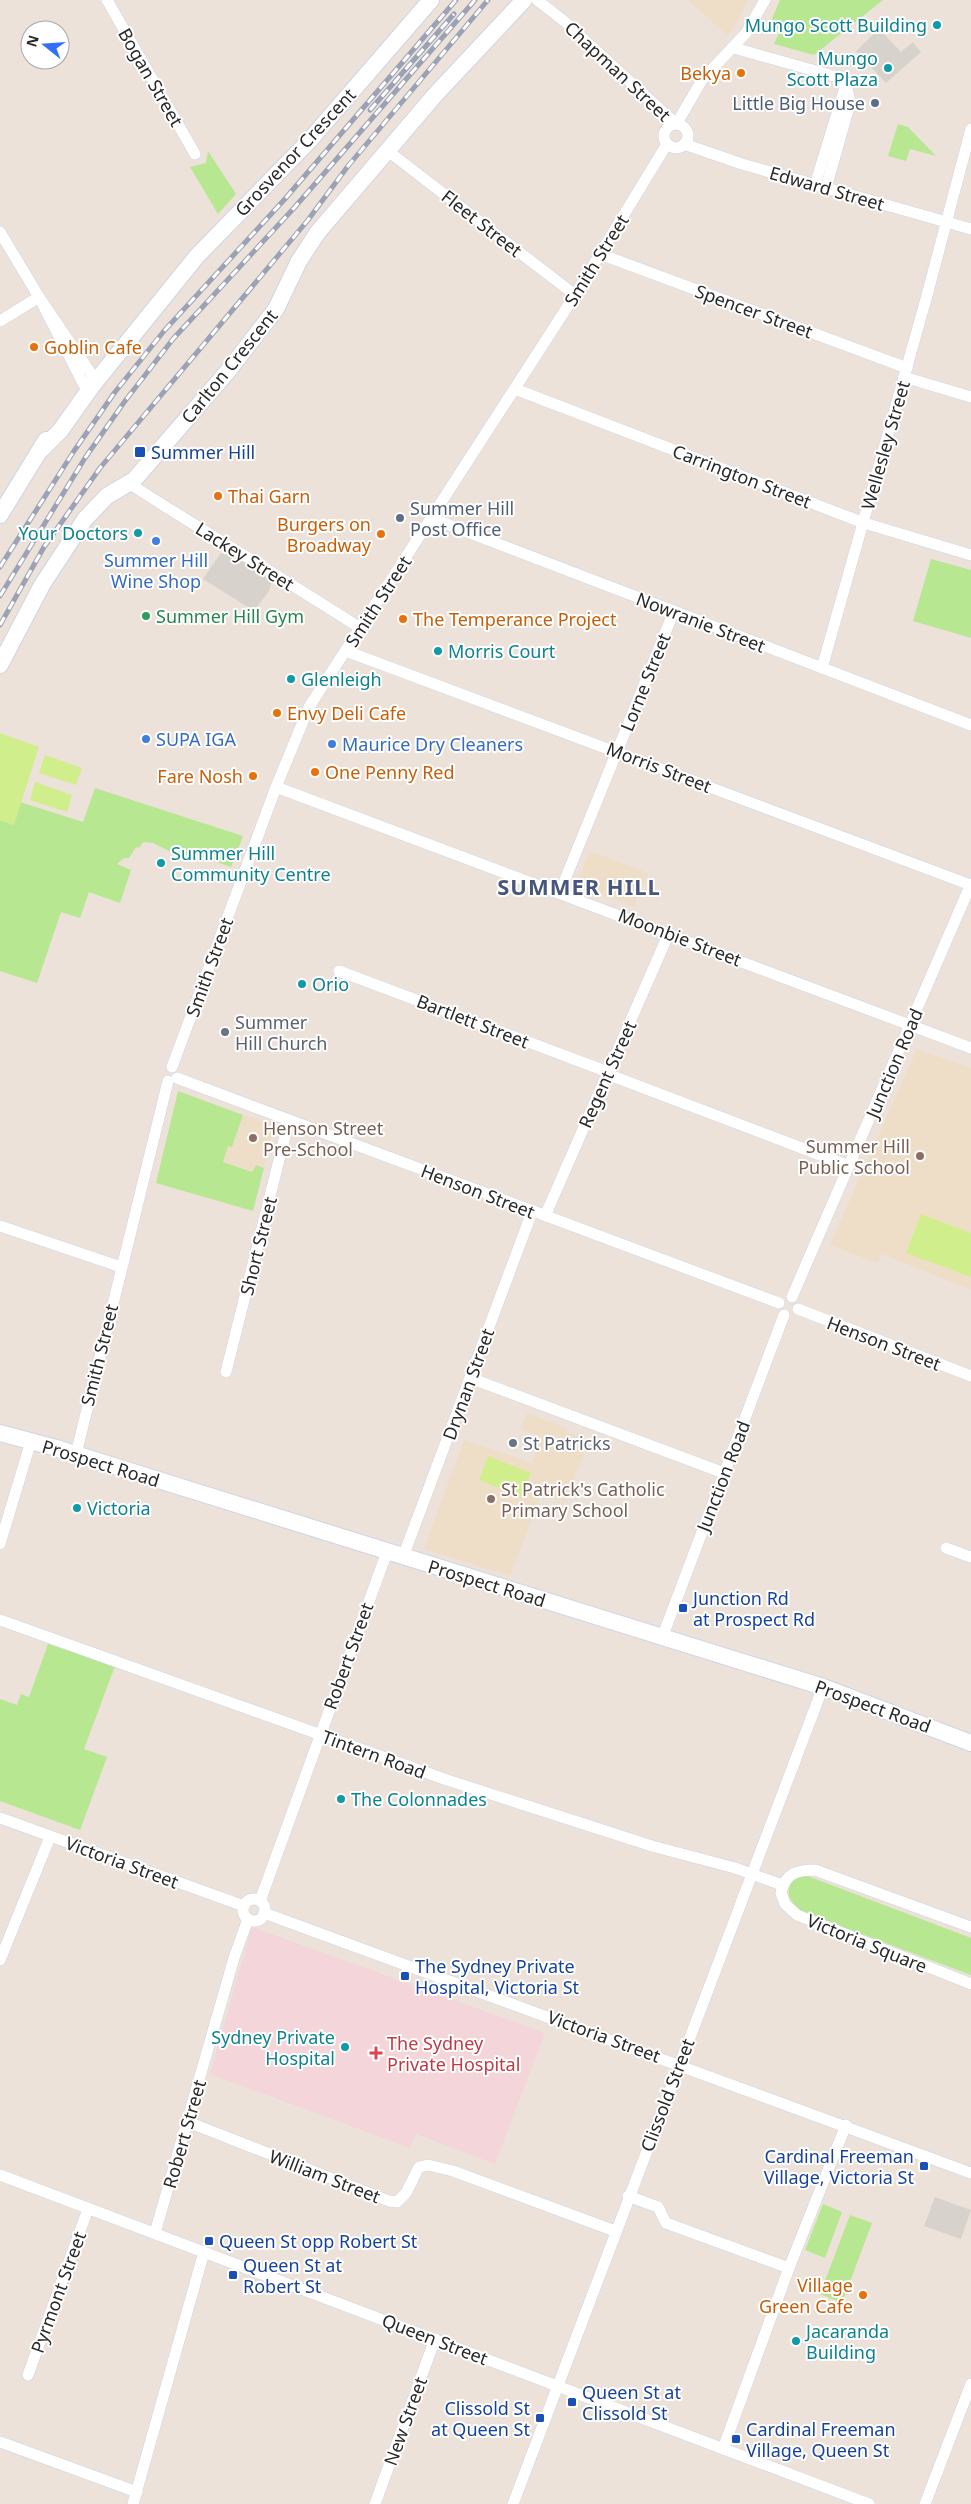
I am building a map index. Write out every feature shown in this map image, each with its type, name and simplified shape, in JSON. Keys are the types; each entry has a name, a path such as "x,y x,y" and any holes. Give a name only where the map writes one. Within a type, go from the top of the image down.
{"street":[{"name":"Bogan Street","path":"106,0 195,154"},
{"name":"Grosvenor Crescent","path":"0,515 41,450 53,426 142,316 158,302 226,224 309,140 431,0"},
{"name":"Carlton Crescent","path":"0,665 42,585 74,535 102,500 130,484 266,323 280,301 308,246 464,62 524,0"},
{"name":"Chapman Street","path":"537,0 552,10 676,123"},
{"path":"676,123 684,127 688,134 684,144 675,148 667,144 664,137 665,129 676,123 702,80 734,48 751,25 765,0"},
{"path":"734,48 836,77 846,84 850,103 820,186"},
{"name":"Wellesley Street","path":"822,668 906,373 971,129"},
{"name":"Smith Street","path":"76,1454 121,1267 172,1075 276,787 309,708 575,295 667,144"},
{"name":"Edward Street","path":"684,144 820,186 971,229"},
{"name":"Fleet Street","path":"388,151 575,295"},
{"path":"0,232 89,382"},
{"name":"Spencer Street","path":"600,254 971,397"},
{"path":"0,321 38,297"},
{"name":"Carrington Street","path":"515,389 864,523 971,555"},
{"name":"Lackey Street","path":"130,484 360,628"},
{"name":"Nowranie Street","path":"431,518 971,725"},
{"name":"Lorne Street","path":"560,892 674,612"},
{"name":"Morris Street","path":"346,650 971,885"},
{"name":"Moonbie Street","path":"276,787 560,892 971,1048"},
{"name":"Junction Road","path":"792,1297 971,885"},
{"name":"Regent Street","path":"545,1216 669,933"},
{"name":"Bartlett Street","path":"339,971 849,1166"},
{"name":"Henson Street","path":"172,1075 532,1212 779,1303"},
{"name":"Short Street","path":"226,1372 289,1120"},
{"name":"Drynan Street","path":"403,1557 532,1212"},
{"path":"0,1226 121,1267"},
{"path":"792,1297 797,1300 798,1309 792,1315 784,1315 779,1308 779,1303 783,1298 792,1297"},
{"name":"Henson Street","path":"798,1309 971,1376"},
{"name":"Junction Road","path":"662,1638 784,1315"},
{"path":"470,1378 724,1473"},
{"name":"Prospect Road","path":"0,1433 76,1454 823,1687 971,1743"},
{"path":"0,1544 31,1441"},
{"path":"946,1548 971,1557"},
{"name":"Robert Street","path":"260,1901 319,1734 387,1552"},
{"name":"Tintern Road","path":"0,1620 503,1798 652,1846 752,1874"},
{"name":"Clissold Street","path":"514,2504 628,2196 823,1687"},
{"name":"Victoria Street","path":"0,1818 244,1906"},
{"path":"0,1960 50,1837"},
{"path":"752,1874 782,1885 787,1877 800,1870 815,1870 971,1927"},
{"name":"Victoria Square","path":"782,1885 781,1892 785,1904 797,1915 971,1984"},
{"path":"250,1900 260,1901 264,1906 264,1912 258,1920 248,1919 244,1914 244,1906 250,1900"},
{"name":"Victoria Street","path":"264,1912 846,2125 971,2173"},
{"name":"Robert Street","path":"155,2233 234,1958 248,1919"},
{"name":"William Street","path":"188,2122 389,2201 398,2202 406,2193 419,2167 428,2165 453,2172 615,2231"},
{"path":"723,2449 789,2268 846,2125"},
{"name":"Queen Street","path":"0,2175 869,2504"},
{"path":"628,2196 658,2207 666,2223 789,2268"},
{"name":"Pyrmont Street","path":"28,2375 88,2209"},
{"path":"133,2504 204,2252"},
{"name":"New Street","path":"375,2504 434,2339"},
{"path":"925,2504 971,2384"},
{"path":"0,2442 137,2492"}],"shaded area":[{"path":"688,0 748,0 735,26 727,35"},
{"name":"Mungo Scott Plaza","path":"879,29 901,52 913,42 921,52 886,83 856,51"},
{"path":"225,552 231,553 272,581 269,591 254,611 203,579 220,554"},
{"path":"590,851 648,873 634,907 576,884"},
{"name":"Summer Hill Public School","path":"917,1049 971,1068 971,1290 882,1254 877,1263 830,1245"},
{"name":"Henson Street Pre-School","path":"243,1115 274,1125 264,1168 256,1165 252,1172 223,1162 228,1146 232,1147"},
{"name":"St Patrick's Catholic Primary School","path":"527,1413 567,1428 566,1432 589,1440 566,1503 541,1494 510,1576 424,1549 464,1440 531,1463 542,1438 521,1429"},
{"name":"The Sydney Private Hospital","path":"252,1927 545,2033 495,2164 416,2134 410,2148 210,2074"},
{"path":"935,2197 971,2210 961,2239 924,2226"}],"green space":[{"path":"780,0 883,0 814,55 774,44 780,31 769,26"},
{"path":"898,124 908,127 936,156 910,149 906,161 888,156"},
{"path":"208,151 236,194 218,214 190,167 206,163"},
{"path":"931,559 971,570 971,638 913,621"},
{"path":"0,733 39,747 14,825 0,820"},
{"path":"45,755 82,768 76,785 39,773"},
{"path":"35,782 72,795 67,812 30,800"},
{"path":"95,788 243,836 231,867 200,856 175,854 153,843 143,842 139,848 136,847 129,858 124,858 117,864 131,870 120,903 89,892 80,918 61,912 37,983 0,971 0,820 14,825 20,802 83,822"},
{"path":"178,1091 243,1115 232,1147 228,1146 223,1162 252,1172 256,1165 264,1168 253,1211 156,1183"},
{"path":"921,1214 971,1233 971,1277 906,1253"},
{"path":"488,1456 531,1473 522,1497 479,1480"},
{"path":"48,1644 115,1666 84,1749 107,1757 80,1830 0,1801 0,1699 17,1705 21,1694 29,1697"},
{"path":"805,1875 971,1938 971,1975 803,1912 790,1899 789,1891 792,1881"},
{"path":"823,2204 842,2212 825,2258 805,2250"},
{"path":"850,2215 872,2223 842,2303 820,2294"}],"railway":[{"path":"0,567 74,451 115,392 164,331 284,200 456,0"},
{"path":"0,596 85,458 125,401 173,339 294,208 475,0"},
{"path":"0,625 44,547 100,468 308,220 348,166 488,0"},
{"path":"370,110 454,14"}],"place":[{"name":"Mungo Scott Building","path":"937,25"},
{"name":"Mungo Scott Plaza","path":"888,68"},
{"name":"Bekya","path":"741,73"},
{"name":"Little Big House","path":"875,103"},
{"name":"Goblin Cafe","path":"34,347"},
{"name":"Summer Hill","path":"140,452"},
{"name":"Thai Garn","path":"218,496"},
{"name":"Summer Hill Post Office","path":"400,518"},
{"name":"Your Doctors","path":"138,533"},
{"name":"Burgers on Broadway","path":"381,534"},
{"name":"Summer Hill Wine Shop","path":"156,541"},
{"name":"Summer Hill Gym","path":"146,616"},
{"name":"The Temperance Project","path":"403,619"},
{"name":"Morris Court","path":"438,651"},
{"name":"Glenleigh","path":"291,679"},
{"name":"Envy Deli Cafe","path":"277,713"},
{"name":"SUPA IGA","path":"146,739"},
{"name":"Maurice Dry Cleaners","path":"332,744"},
{"name":"One Penny Red","path":"315,772"},
{"name":"Fare Nosh","path":"253,776"},
{"name":"Summer Hill Community Centre","path":"161,863"},
{"name":"Orio","path":"302,984"},
{"name":"Summer Hill Church","path":"225,1032"},
{"name":"Henson Street Pre-School","path":"253,1138"},
{"name":"Summer Hill Public School","path":"920,1156"},
{"name":"St Patricks","path":"513,1443"},
{"name":"St Patrick's Catholic Primary School","path":"491,1499"},
{"name":"Victoria","path":"77,1508"},
{"name":"Junction Rd at Prospect Rd","path":"683,1608"},
{"name":"The Colonnades","path":"341,1799"},
{"name":"The Sydney Private Hospital, Victoria St","path":"405,1976"},
{"name":"Sydney Private Hospital","path":"345,2047"},
{"name":"The Sydney Private Hospital","path":"376,2053"},
{"name":"Cardinal Freeman Village, Victoria St","path":"924,2166"},
{"name":"Queen St opp Robert St","path":"209,2241"},
{"name":"Queen St at Robert St","path":"233,2275"},
{"name":"Village Green Cafe","path":"863,2295"},
{"name":"Jacaranda Building","path":"796,2341"},
{"name":"Queen St at Clissold St","path":"572,2402"},
{"name":"Clissold St at Queen St","path":"540,2418"},
{"name":"Cardinal Freeman Village, Queen St","path":"736,2439"}],"district":[{"name":"SUMMER HILL","path":"579,886"}]}
